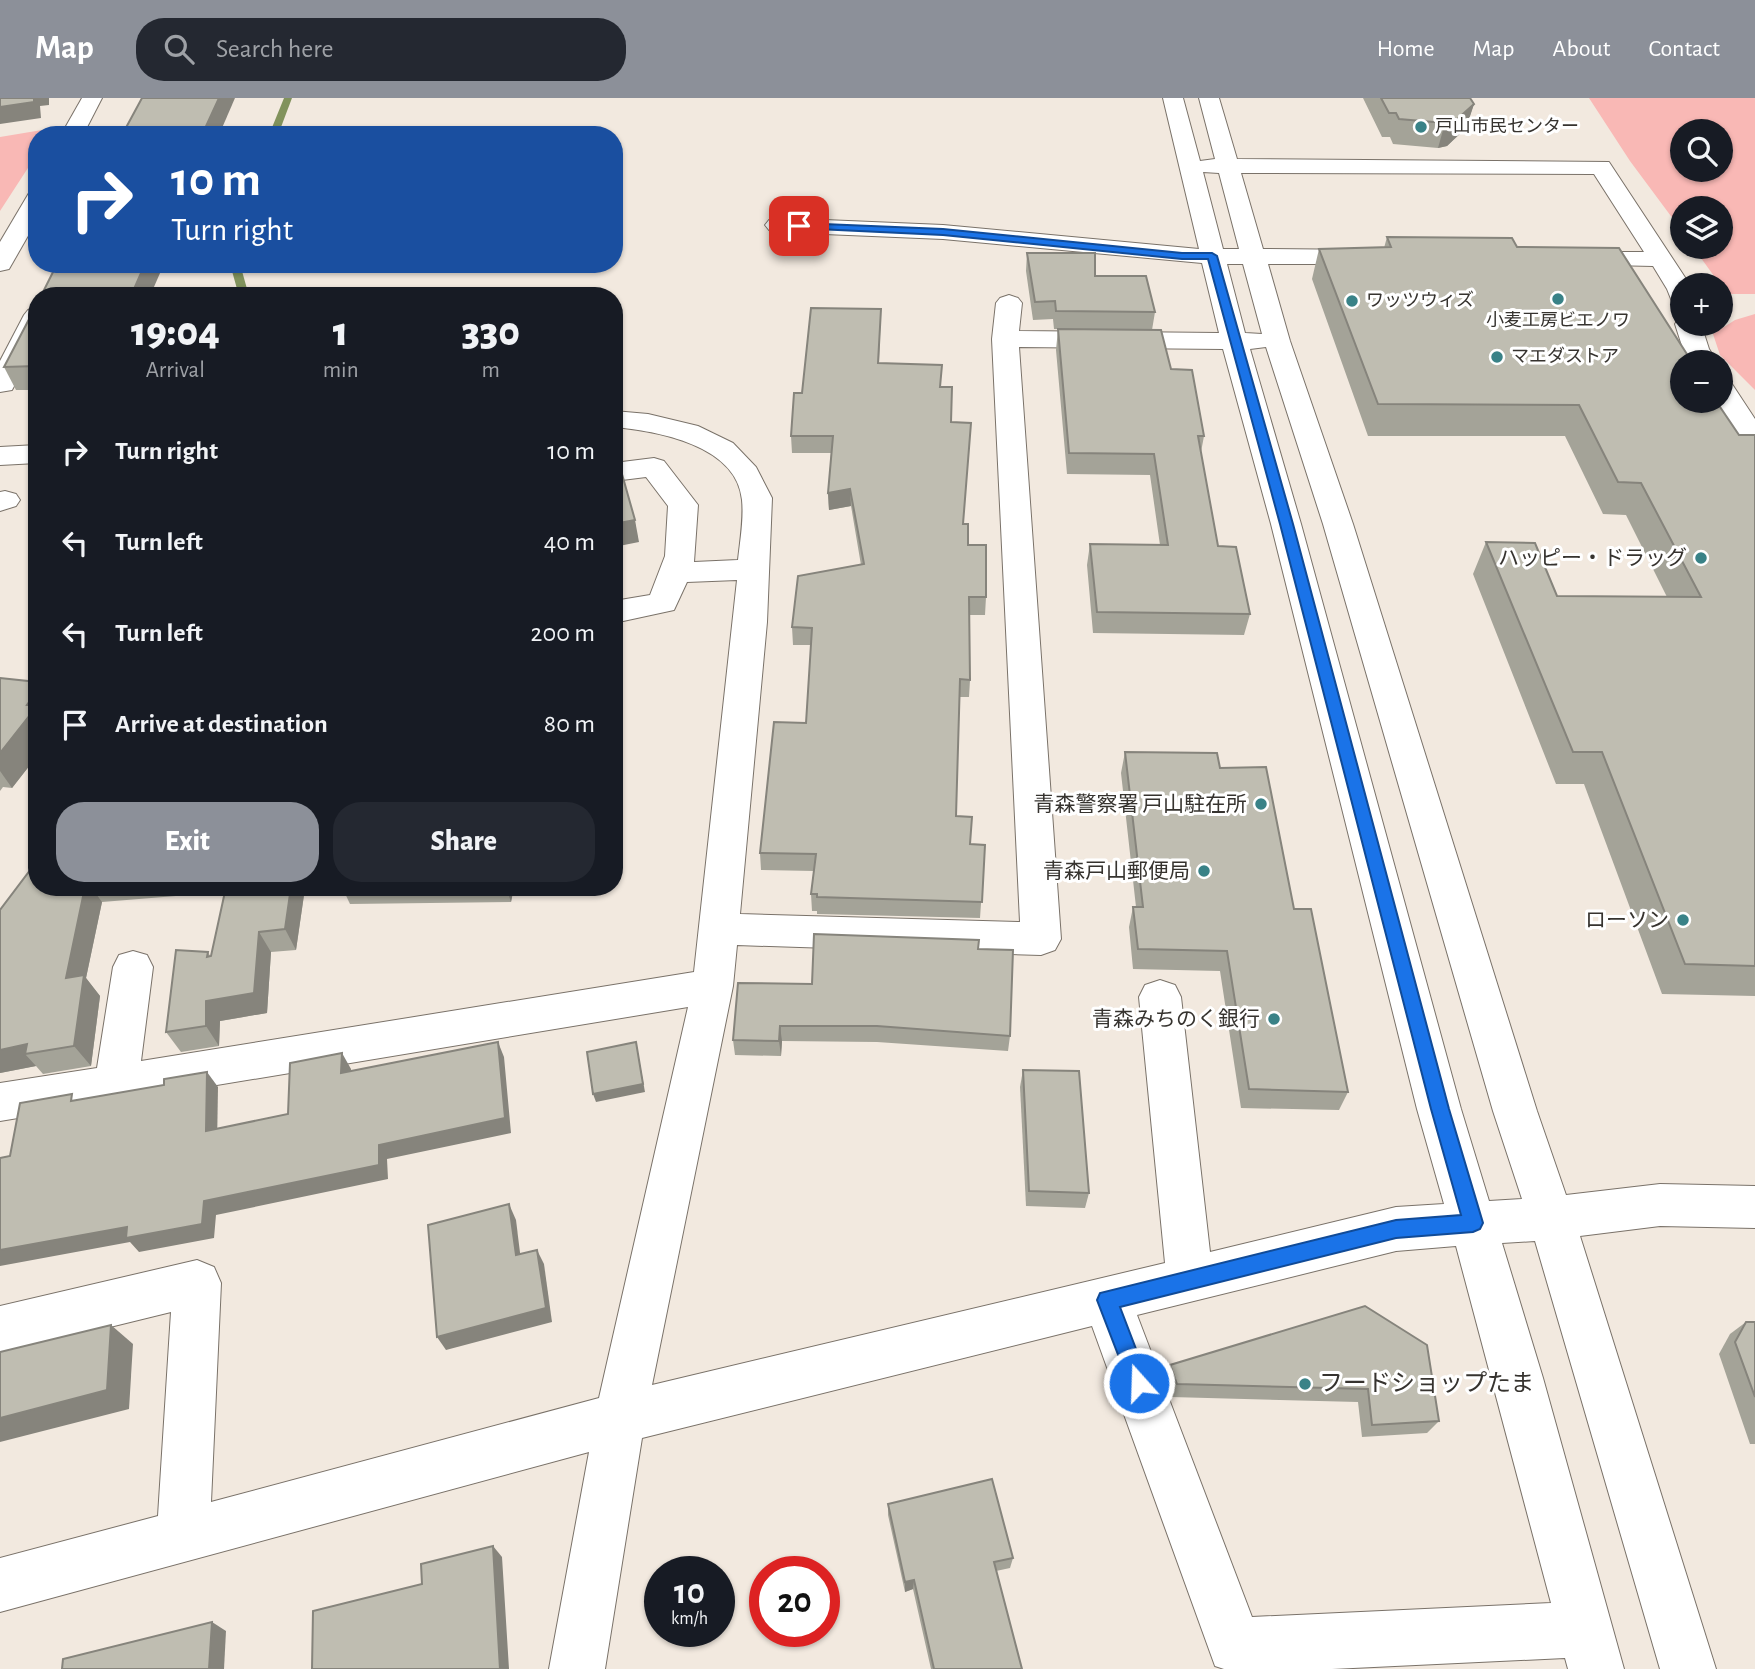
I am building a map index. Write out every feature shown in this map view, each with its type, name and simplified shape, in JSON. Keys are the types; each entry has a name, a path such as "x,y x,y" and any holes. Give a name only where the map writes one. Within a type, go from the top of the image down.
{"street":[{"path":"77,126 92,98"},
{"path":"1107,1300 1235,1646 1590,1649 1518,1378 1440,1109 1286,524 1234,341 1173,98"},
{"path":"1209,98 1277,341 1338,524 1515,1111 1551,1218 1688,1669"},
{"path":"1189,166 1601,167 1670,275"},
{"path":"0,264 28,215"},
{"path":"777,225 943,232 1182,256 1391,257"},
{"path":"1546,258 1660,259"},
{"path":"719,929 1041,939 1005,338 1009,303"},
{"path":"2,384 28,333"},
{"path":"1005,338 1277,341"},
{"path":"1733,407 1755,441"},
{"path":"577,1669 620,1418 713,986 751,622 757,498 746,473 723,449 688,432 648,422 623,420"},
{"path":"0,456 28,454"},
{"path":"623,471 654,467 683,505 681,556 663,603 623,610"},
{"path":"674,573 753,569"},
{"path":"116,1083 133,967"},
{"path":"0,1102 713,986"},
{"path":"1160,997 1190,1279"},
{"path":"0,1585 620,1418 1396,1229 1551,1218 1661,1205 1755,1207"},
{"path":"0,1330 197,1283 183,1536"}],"shaded area":[{"path":"1589,98 1755,98 1755,294 1733,294 1733,273 1712,273 1702,259 1733,259 1733,196 1670,196 1670,215 1630,161"},
{"path":"28,132 28,168 0,211 0,137"},
{"path":"1755,314 1755,390 1733,368 1733,350 1718,350 1714,336 1733,336 1735,320"}],"building":[{"path":"0,98 34,98 34,102 0,107"},
{"path":"142,98 219,98 206,126 127,126"},
{"path":"1381,98 1470,98 1474,104 1454,122 1445,123 1399,119 1396,113 1389,113"},
{"path":"1387,237 1512,238 1517,247 1619,248 1670,328 1670,336 1675,336 1684,350 1670,350 1670,413 1724,413 1739,435 1755,435 1755,966 1685,964 1602,752 1573,752 1486,542 1535,543 1557,596 1701,597 1641,483 1618,482 1579,405 1378,404 1319,249 1391,247"},
{"path":"1027,253 1095,253 1095,276 1146,276 1155,312 1056,311 1055,301 1035,302"},
{"path":"52,273 141,273 135,287 46,287"},
{"path":"811,308 881,309 878,363 942,365 940,387 952,387 951,422 971,423 963,524 968,524 968,545 986,545 986,597 969,597 970,680 960,679 956,816 972,817 970,844 985,845 982,902 817,897 817,894 811,894 816,854 760,853 774,722 806,723 812,628 792,627 798,576 864,564 850,489 828,493 833,436 791,436 794,393 802,393"},
{"path":"28,321 28,366 4,367"},
{"path":"1058,329 1161,330 1171,369 1192,370 1204,436 1198,436 1218,546 1236,547 1250,614 1097,612 1090,544 1168,545 1154,454 1069,453"},
{"path":"623,478 635,520 623,522"},
{"path":"0,678 28,681 28,717 0,753"},
{"path":"1125,752 1217,753 1220,768 1266,767 1294,909 1311,909 1348,1092 1249,1089 1227,951 1138,949 1133,907 1143,907"},
{"path":"28,873 28,896 83,896 66,978 84,975 74,1046 25,1054 27,1044 0,1050 0,910"},
{"path":"224,896 290,896 285,929 259,932 254,993 206,1001 206,1026 166,1032 176,950 208,952 207,957 211,956"},
{"path":"814,934 979,940 978,949 1013,950 1010,1036 877,1026 780,1026 779,1041 733,1040 738,983 812,984"},
{"path":"498,1042 505,1118 379,1145 379,1165 204,1201 202,1224 126,1238 127,1227 0,1250 0,1158 10,1156 20,1103 72,1094 71,1101 164,1085 164,1079 207,1072 206,1131 288,1114 290,1063 342,1053 341,1073"},
{"path":"636,1042 643,1084 593,1094 587,1052"},
{"path":"1023,1070 1079,1071 1089,1193 1029,1191"},
{"path":"509,1204 516,1255 537,1250 546,1308 437,1337 428,1225"},
{"name":"フードショップたま","path":"1365,1306 1427,1345 1439,1421 1372,1425 1368,1389 1177,1384 1170,1365"},
{"path":"1746,1322 1755,1322 1755,1397 1735,1342"},
{"path":"111,1325 107,1390 0,1418 0,1352"},
{"path":"992,1479 1013,1558 994,1562 1022,1669 934,1669 914,1580 905,1582 888,1504"},
{"path":"493,1546 500,1669 312,1669 313,1611 422,1584 421,1564"},
{"path":"212,1622 209,1669 62,1669 63,1659"}],"waterway":[{"path":"277,126 288,98"},
{"path":"238,273 241,287"}],"place":[{"name":"戸山市民センター","path":"1421,127"},
{"name":"小麦工房ビエノワ","path":"1558,299"},
{"name":"ワッツウィズ","path":"1352,301"},
{"name":"マエダストア","path":"1497,357"},
{"name":"ハッピー・ドラッグ","path":"1701,558"},
{"name":"青森警察署 戸山駐在所","path":"1261,804"},
{"name":"青森戸山郵便局","path":"1204,871"},
{"name":"ローソン","path":"1683,920"},
{"name":"青森みちのく銀行","path":"1274,1019"},
{"name":"フードショップたま","path":"1305,1384"}],"route":[{"path":"799,226 943,232 1182,256 1212,256 1286,524 1440,1109 1473,1223 1396,1229 1107,1300 1139,1383"}]}
